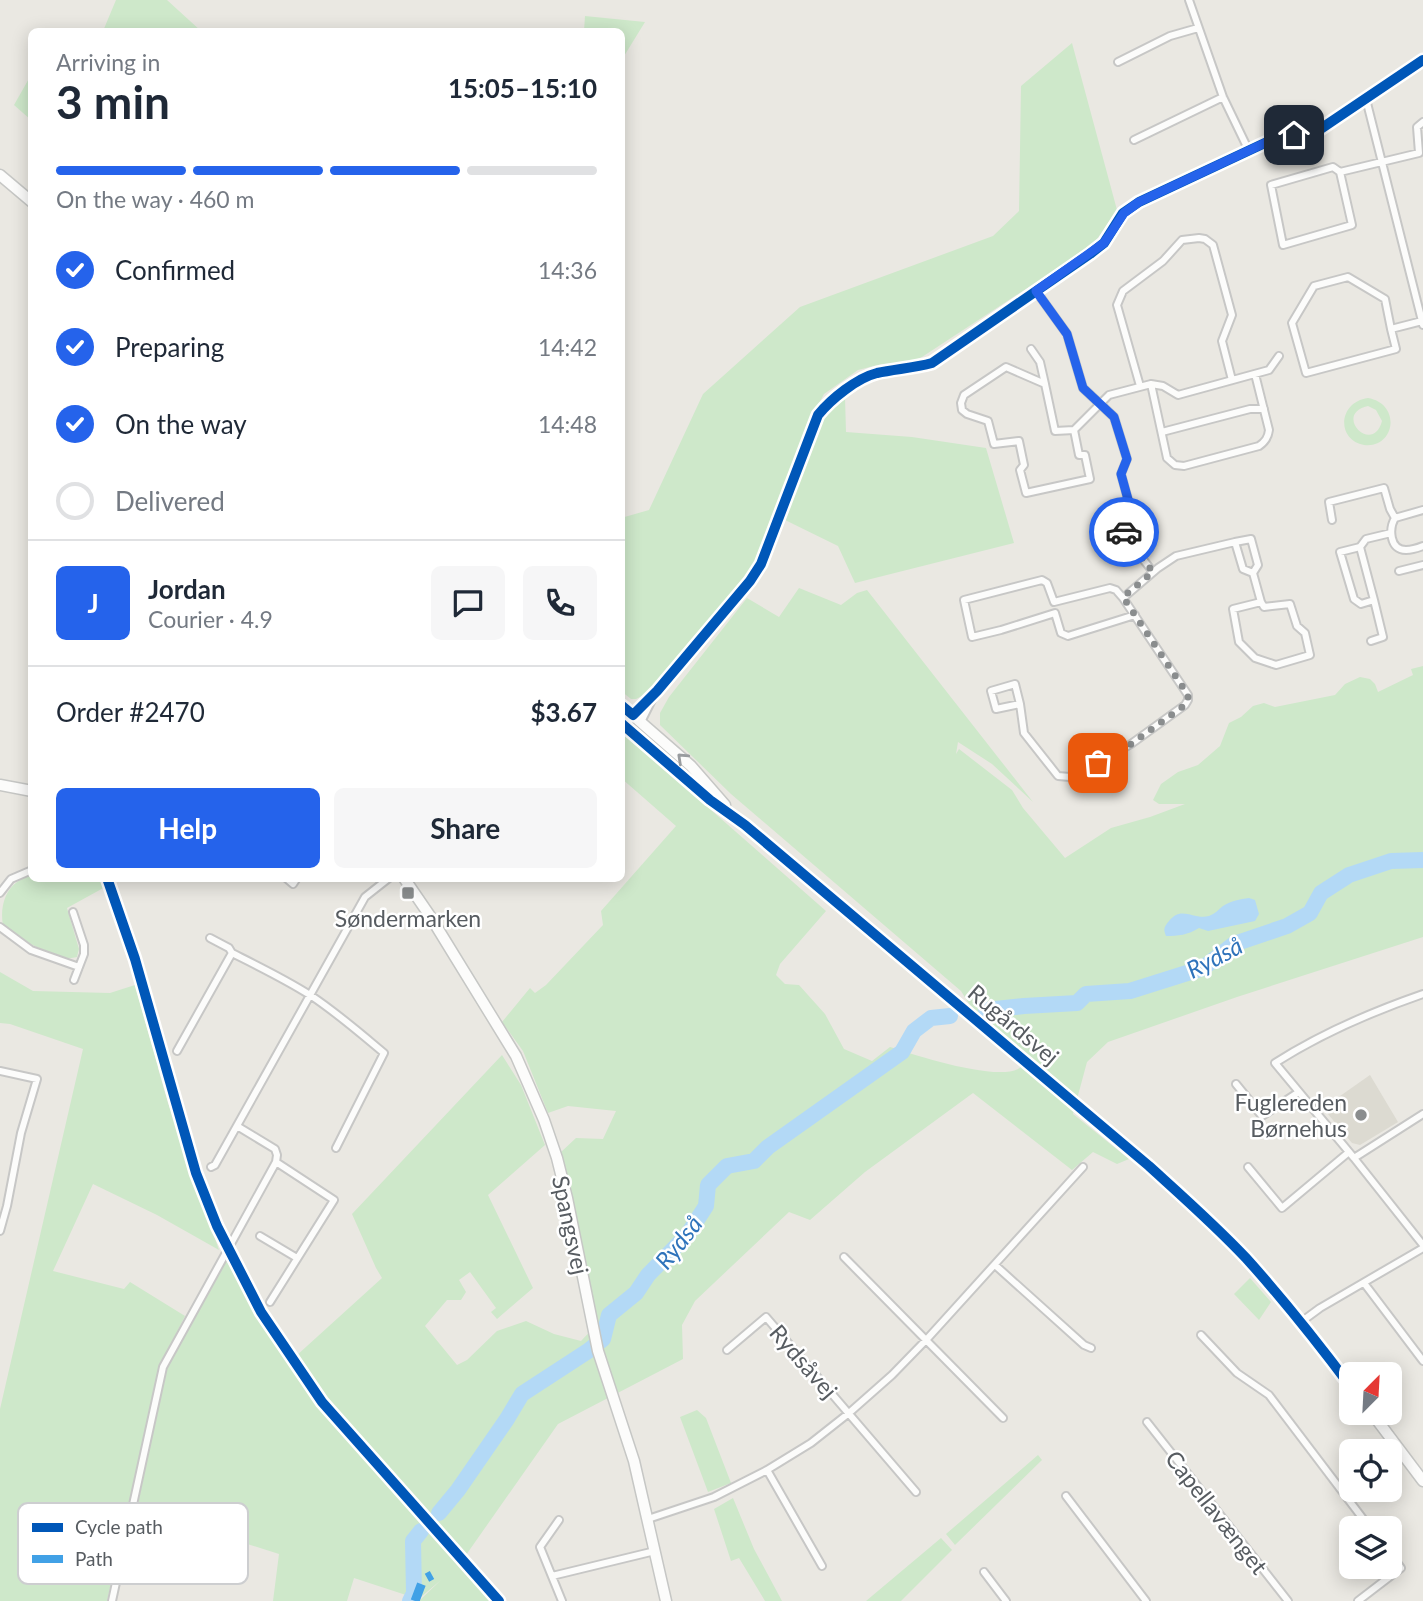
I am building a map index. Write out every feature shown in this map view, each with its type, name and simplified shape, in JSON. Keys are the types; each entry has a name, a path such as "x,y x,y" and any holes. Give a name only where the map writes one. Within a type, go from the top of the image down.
{"main road":[{"path":"0,175 28,199"},
{"name":"Rugårdsvej","path":"629,722 691,766 745,825 1154,1170 1200,1212 1301,1322 1339,1371"},
{"path":"0,785 28,791"},
{"name":"Spangsvej","path":"407,882 516,1056 538,1105 562,1177 598,1351 634,1461 666,1601"},
{"path":"1380,1425 1423,1481"}],"street":[{"path":"1189,0 1223,97 1249,151"},
{"path":"1118,62 1170,36 1198,28"},
{"path":"629,722 750,581 761,564 818,415 830,400 874,374 932,363 1104,243 1124,213 1139,202 1267,142 1319,130 1423,60"},
{"path":"1134,140 1223,97"},
{"path":"1366,99 1419,294 1422,323 1391,329"},
{"path":"1340,172 1352,225 1283,245 1271,185 1333,167 1340,172 1421,155 1417,127 1423,122"},
{"path":"1140,386 1118,305 1123,292 1163,261 1182,240 1199,238 1213,245 1232,315 1222,341 1232,380"},
{"path":"1348,277 1385,299 1391,329 1396,349 1306,373 1292,323 1314,286 1348,277"},
{"path":"1036,291 1067,334 1083,388 1114,417 1127,459 1121,474 1129,503 1124,517 1124,535 1153,572"},
{"path":"1031,349 1040,362 1055,431 1074,430 1109,395 1151,384 1178,395 1269,370 1279,356"},
{"path":"1045,384 1006,367 964,395 962,410 988,421 994,444 1018,441 1024,465 1020,470 1026,493 1090,479 1085,455 1079,455 1074,430"},
{"path":"1151,384 1167,458 1175,465 1184,466 1264,443 1269,430 1255,374"},
{"path":"1162,432 1250,409 1264,409"},
{"path":"1332,520 1329,502 1384,488 1395,518"},
{"path":"1395,518 1423,510"},
{"path":"1395,518 1391,527 1394,544 1407,550 1423,546"},
{"path":"1374,600 1361,604 1354,599 1340,552 1360,547 1366,539 1391,533"},
{"path":"1123,597 1176,556 1251,538 1258,565 1253,573 1261,602 1264,607 1290,604 1297,626 1305,633 1310,655 1276,665 1255,658 1239,642 1233,609 1261,602"},
{"path":"1235,542 1243,569 1253,573"},
{"path":"1360,547 1383,637 1371,641"},
{"path":"1399,571 1423,565"},
{"path":"1020,704 996,709 991,691 1015,684 1020,704 1024,733 1058,776 1064,778 1082,772 1131,744 1185,705 1188,695 1135,615 1123,597 1116,590 1110,589 1054,602 1047,583 1042,580 964,600 972,636 1055,613 1061,633 1068,636 1135,615"},
{"path":"629,722 657,691"},
{"path":"0,893 11,879 28,872"},
{"path":"211,1167 215,1165 365,897 384,882"},
{"path":"73,912 84,946 84,954 74,980"},
{"path":"0,927 31,950 79,967"},
{"path":"210,938 229,948 232,953 270,971 310,995 384,1053 336,1148"},
{"path":"177,1051 232,953"},
{"path":"1301,1322 1423,1246 1275,1063 1342,1025 1423,994"},
{"path":"0,1071 37,1079 21,1133 0,1231"},
{"path":"1236,1084 1262,1116 1299,1092"},
{"path":"1248,1167 1282,1208 1351,1155 1423,1114"},
{"path":"133,1503 163,1367 276,1163 275,1149 237,1126"},
{"path":"270,1302 334,1200 276,1163"},
{"name":"Rydsåvej","path":"648,1520 714,1497 768,1470 811,1443 849,1413 927,1339 1083,1167"},
{"path":"260,1236 297,1258"},
{"path":"844,1257 1003,1418"},
{"path":"995,1265 1084,1345 1091,1348"},
{"path":"1364,1283 1423,1361"},
{"name":"Rydsåvej","path":"727,1350 766,1317 916,1492"},
{"path":"1201,1335 1237,1373 1269,1395 1361,1516"},
{"name":"Capellavænget","path":"1147,1422 1288,1601"},
{"path":"768,1470 822,1566"},
{"path":"1066,1496 1146,1601"},
{"path":"559,1520 541,1546 562,1601"},
{"path":"552,1576 654,1551"},
{"path":"984,1572 1006,1601"},
{"path":"1358,1601 1387,1579"}],"shaded area":[{"name":"Fuglereden Børnehus","path":"1370,1075 1398,1122 1360,1145 1352,1143 1323,1108"}],"green space":[{"path":"116,0 167,0 198,28 104,28"},
{"path":"585,16 645,22 625,54 625,28 584,28"},
{"path":"1072,43 1117,210 1093,245 922,357 908,363 882,364 858,370 824,394 814,413 757,562 650,692 631,699 625,694 625,517 649,510 703,394 800,307 993,236 1019,211 1021,86"},
{"path":"28,80 28,117 14,105"},
{"path":"845,397 846,432 912,437 986,448 1014,543 855,583 838,546 785,520 825,415 834,402"},
{"path":"1368,398 1379,402 1390,417 1388,433 1374,444 1355,442 1345,429 1346,413 1358,401","holes":["1368,406 1376,410 1382,421 1377,431 1371,435 1358,430 1354,423 1358,410"]},
{"path":"799,588 841,605 857,593 867,590 1033,802 992,764 958,742 956,754 959,749 1012,790 1023,808 1065,858 1111,828 1185,804 1159,804 1153,800 1161,784 1178,772 1198,765 1220,746 1229,723 1253,706 1264,703 1275,707 1335,695 1345,684 1360,677 1370,679 1378,692 1413,675 1411,669 1423,666 1423,937 1108,1042 1087,1062 1073,1114 1129,1159 1117,1164 1093,1152 1072,1170 973,1093 865,1172 810,1220 789,1212 695,1301 682,1325 683,1359 558,1424 466,1555 340,1415 296,1356 382,1278 352,1214 502,1055 521,1085 545,1145 488,1195 533,1288 497,1319 491,1312 496,1308 470,1272 459,1280 466,1292 461,1300 447,1300 425,1326 457,1365 467,1360 497,1331 526,1321 554,1334 581,1341 598,1323 561,1152 576,1138 603,1139 616,1111 568,1106 548,1113 523,1051 502,1022 530,988 535,993 546,985 603,925 601,911 676,826 625,781 625,735 826,911 780,964 776,975 785,984 799,985 825,1014 844,1049 872,1061 890,1047 954,1066 991,1072 1018,1069 1029,1058 971,1007 961,991 731,794 660,725 660,713 669,697 747,598 779,617"},
{"path":"28,876 28,882 105,882 107,886 67,908 79,949 77,957 66,958 42,949 3,925 2,913 6,896 17,882"},
{"path":"0,972 33,991 110,993 135,985 168,1103 219,1250 157,1215 93,1184 53,1271 124,1289 130,1282 185,1316 160,1366 129,1503 18,1503 18,1584 111,1584 107,1601 0,1601 0,1409 83,1049 0,1023"},
{"path":"228,1255 253,1311 303,1384 493,1601 419,1601 441,1580 421,1597 411,1590 409,1596 354,1578 347,1601 273,1601 279,1554 248,1544 248,1503 138,1503 166,1366"},
{"path":"1250,1278 1271,1302 1259,1320 1234,1294"},
{"path":"697,1410 706,1418 731,1483 708,1492 680,1417"},
{"path":"1038,1455 1042,1460 955,1545 946,1534"},
{"path":"733,1498 754,1549 782,1601 765,1601 739,1558 731,1561 714,1509"},
{"path":"941,1538 952,1550 901,1601 866,1601"}],"water":[{"path":"1249,898 1255,900 1259,914 1255,921 1208,931 1199,928 1183,935 1166,936 1165,927 1178,914 1209,916 1229,903"}],"waterway":[{"name":"Rydså","path":"986,1010 1077,1003 1086,994 1130,991 1203,968 1234,944 1287,926 1310,913 1321,893 1349,875 1391,861 1423,860"},
{"name":"Rydså","path":"439,1513 458,1490 522,1394 603,1339 609,1315 636,1293 648,1275 688,1234 706,1206 708,1185 727,1166 754,1161 768,1147 902,1052 914,1031 931,1018 950,1016"},
{"name":"Rydså","path":"410,1601 414,1593 413,1541 421,1531"}],"marked path":[{"path":"415,1601 423,1580 432,1575"}],"cycle path":[{"path":"625,708 633,715 657,691 750,581 761,564 818,415 837,396 869,376 932,363 1090,254 1104,243 1123,213 1139,202 1267,142 1319,130 1423,60"},
{"path":"625,726 1174,1188 1246,1258 1339,1371"},
{"path":"108,882 135,959 196,1173 217,1226 261,1312 322,1402 499,1601"}],"way so far":[{"path":"1098,763 1131,744 1185,705 1188,700 1188,695 1123,597 1153,572 1124,532"}],"place":[{"name":"Søndermarken","path":"408,893"},
{"name":"Fuglereden Børnehus","path":"1361,1115"}],"route":[{"path":"1124,532 1124,517 1129,503 1121,474 1127,459 1114,417 1083,388 1067,334 1036,291 1104,243 1124,213 1139,202 1267,142 1294,135"}]}
